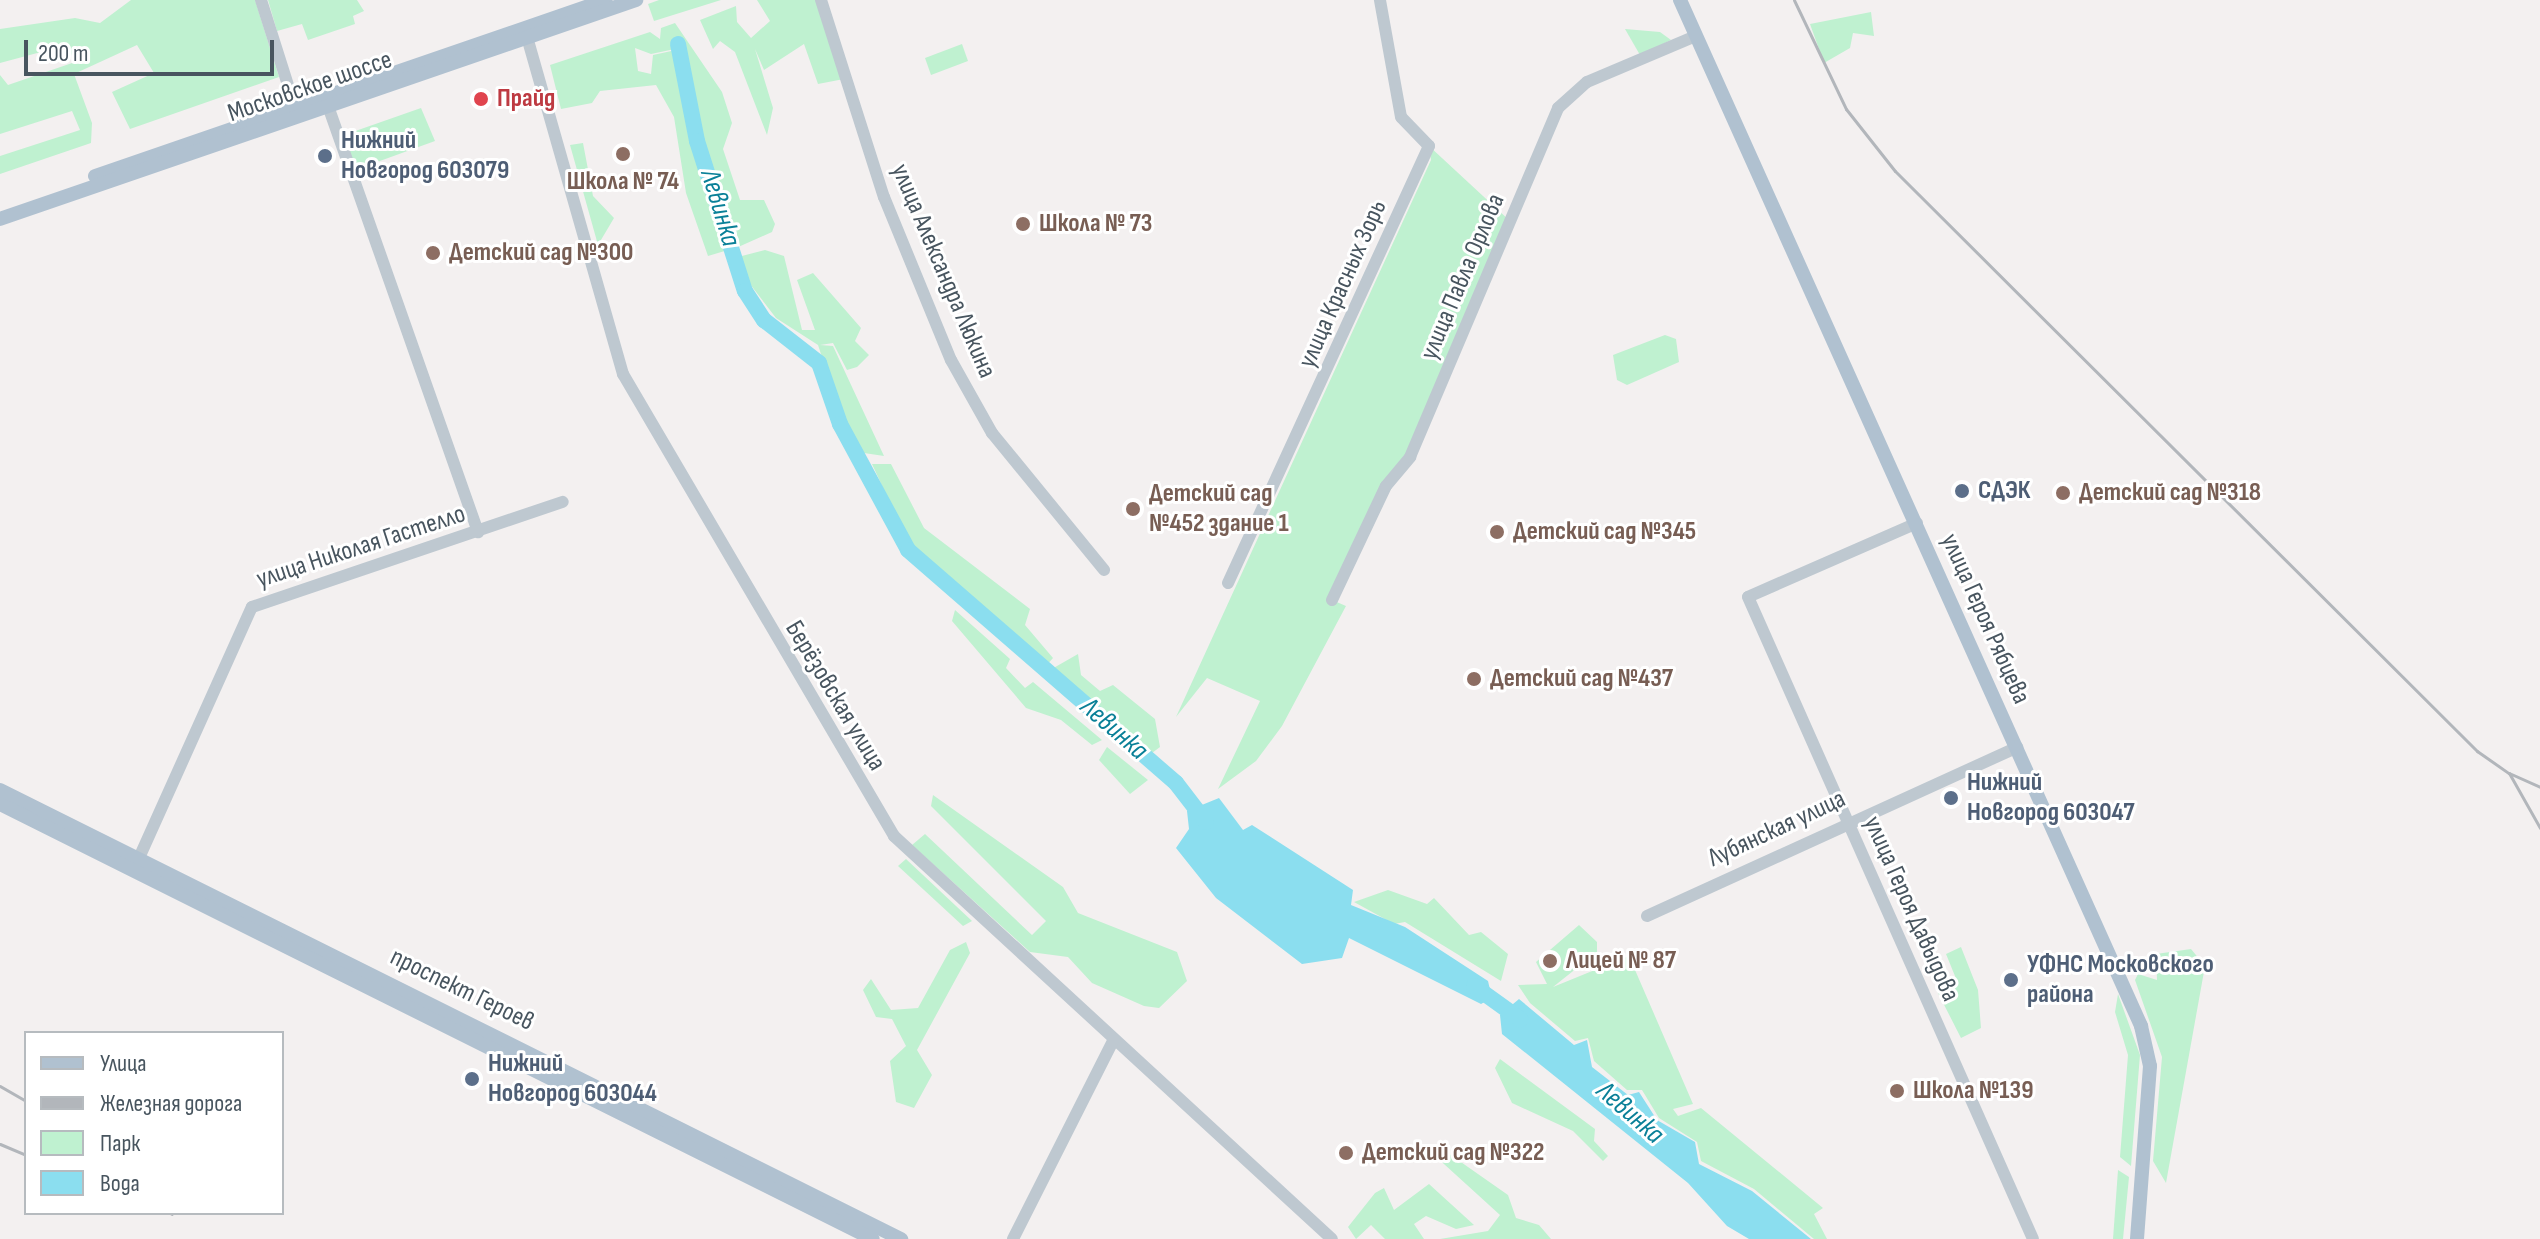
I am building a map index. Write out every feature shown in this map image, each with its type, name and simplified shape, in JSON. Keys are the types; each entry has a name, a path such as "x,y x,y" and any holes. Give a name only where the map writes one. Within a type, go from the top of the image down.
{"main road":[{"name":"Московское шоссе","path":"0,219 328,106 606,0"},
{"name":"Московское шоссе","path":"0,209 295,107 636,0"},
{"name":"улица Героя Рябцева","path":"1680,0 1917,523 2148,1046 2137,1239"},
{"name":"проспект Героев","path":"0,790 901,1239"},
{"name":"проспект Героев","path":"0,804 873,1239"}],"street":[{"path":"261,0 295,107"},
{"name":"улица Александра Люкина","path":"821,0 884,197 951,360 992,433 1104,570"},
{"name":"улица Красных Зорь","path":"1228,583 1429,146 1401,117 1380,0"},
{"name":"Берёзовская улица","path":"526,33 623,374 686,490 894,836 1332,1239"},
{"name":"улица Павла Орлова","path":"1332,600 1386,486 1410,457 1558,108 1587,82 1696,36"},
{"path":"328,106 478,532"},
{"name":"улица Николая Гастелло","path":"139,858 252,607 563,502"},
{"name":"улица Героя Давыдова","path":"1917,523 1748,597 2033,1239"},
{"name":"Лубянская улица","path":"1647,916 1847,820 2017,747"},
{"path":"1013,1239 1114,1039"}],"green space":[{"path":"131,0 255,0 279,77 130,129 112,92 154,73 137,45 74,74 92,123 91,143 0,174 0,156 80,130 72,111 0,134 0,75 8,85 75,62 67,45 0,63 0,29 75,18 100,23"},
{"path":"268,0 357,0 364,11 353,16 355,24 308,40 302,24 277,31"},
{"path":"659,0 721,0 654,21 648,4"},
{"path":"757,0 817,0 844,79 818,84 804,44 764,70 755,49 773,108 767,135 735,52 720,41 713,49 700,20 736,6 737,22 751,38 770,21"},
{"path":"1871,12 1874,36 1853,33 1850,48 1824,63 1810,24"},
{"path":"675,23 722,92 732,123 723,149 740,200 764,200 775,224 772,232 736,248 700,140 683,52 675,49 651,54 635,48 638,71 651,74 653,55 676,50 694,142 728,250 708,256 686,193 674,117 656,85 600,91 592,103 561,109 550,65 650,32 660,39 661,28"},
{"path":"1625,29 1660,32 1671,40 1640,55"},
{"path":"962,44 968,61 931,75 925,58"},
{"path":"421,108 435,141 355,170 344,135"},
{"path":"583,143 593,196 614,218 598,245 570,145"},
{"path":"1429,146 1510,221 1410,457 1386,486 1332,600 1346,606 1282,726 1256,761 1218,789 1260,701 1207,678 1176,717 1431,160"},
{"path":"765,250 784,256 802,330 815,330 797,280 813,273 861,328 855,341 869,355 857,367 847,370 833,343 820,345 833,346 884,456 864,453 843,421 818,345 776,318 743,275 738,257"},
{"path":"1665,335 1676,339 1679,362 1627,385 1617,380 1613,355"},
{"path":"872,464 891,464 924,528 1030,609 1025,625 1053,658 1046,666 911,548"},
{"path":"955,610 1010,659 1006,668 1025,688 1033,682 1102,740 1092,745 1061,720 1026,708 952,621"},
{"path":"1078,654 1081,675 1100,691 1113,685 1155,719 1160,747 1152,753 1050,670"},
{"path":"1107,747 1148,780 1130,794 1099,760"},
{"path":"933,795 1063,887 1078,913 1177,952 1187,981 1159,1008 1144,1006 1092,983 1068,957 1030,952 912,845 925,834 1032,935 1046,921 931,806"},
{"path":"906,859 972,921 963,926 898,866"},
{"path":"1388,890 1427,904 1434,898 1469,935 1481,932 1508,954 1501,981 1405,922 1394,924 1354,902"},
{"path":"1579,925 1597,942 1597,952 1553,987 1629,956 1693,1104 1673,1109 1678,1116 1701,1108 1823,1208 1814,1214 1827,1239 1814,1239 1754,1189 1701,1161 1697,1142 1659,1118 1642,1090 1627,1090 1594,1061 1588,1038 1575,1041 1530,1003 1518,985 1547,984 1536,962"},
{"path":"966,942 970,953 917,1050 932,1075 914,1108 896,1102 890,1061 906,1046 892,1019 876,1017 863,990 871,979 891,1010 918,1008 950,950"},
{"path":"1961,947 1978,990 1981,1028 1961,1038 1936,989 1957,981 1946,954"},
{"path":"2191,949 2205,966 2166,1183 2153,1161 2162,1057 2135,980 2138,974 2157,980 2156,954"},
{"path":"2118,994 2140,1055 2131,1166 2120,1157 2128,1055 2115,1012"},
{"path":"1500,1059 1595,1129 1594,1141 1608,1156 1603,1161 1573,1131 1512,1103 1495,1068"},
{"path":"1438,1146 1508,1195 1516,1218 1539,1225 1551,1239 1440,1239 1488,1231 1500,1215 1433,1154"},
{"path":"2118,1170 2129,1177 2123,1239 2113,1239"},
{"path":"1429,1184 1474,1225 1456,1229 1426,1216 1414,1224 1424,1239 1385,1239 1371,1225 1356,1239 1348,1227 1375,1193 1384,1188 1394,1210"}],"water":[{"path":"1219,798 1243,830 1252,825 1353,890 1351,905 1405,927 1488,981 1492,998 1481,1004 1349,938 1342,958 1302,964 1216,898 1176,848 1189,829 1187,811"},
{"path":"1519,999 1574,1045 1587,1040 1592,1067 1628,1095 1639,1092 1657,1120 1695,1142 1699,1164 1752,1191 1811,1239 1749,1239 1727,1226 1688,1183 1502,1034 1500,1015"}],"waterway":[{"name":"Левинка","path":"678,44 697,141 745,291 764,320 819,363 840,424 908,550 1176,783 1206,822"},
{"name":"Левинка","path":"1474,986 1520,1019"}],"railway":[{"path":"1794,0 1846,109 1895,171 2477,751 2509,773 2540,828"},
{"path":"2509,773 2540,787"},
{"path":"0,1086 24,1100"},
{"path":"0,1144 24,1154"}],"place":[{"name":"Прайд","path":"481,99"},
{"name":"Школа № 74","path":"623,154"},
{"name":"Нижний Новгород 603079","path":"325,156"},
{"name":"Школа № 73","path":"1023,224"},
{"name":"Детский сад №300","path":"433,253"},
{"name":"СДЭК","path":"1962,491"},
{"name":"Детский сад №318","path":"2063,493"},
{"name":"Детский сад №452 здание 1","path":"1133,509"},
{"name":"Детский сад №345","path":"1497,532"},
{"name":"Детский сад №437","path":"1474,679"},
{"name":"Нижний Новгород 603047","path":"1951,798"},
{"name":"Лицей № 87","path":"1550,961"},
{"name":"УФНС Московского района","path":"2011,980"},
{"name":"Нижний Новгород 603044","path":"472,1079"},
{"name":"Школа №139","path":"1897,1091"},
{"name":"Детский сад №322","path":"1346,1153"}]}
